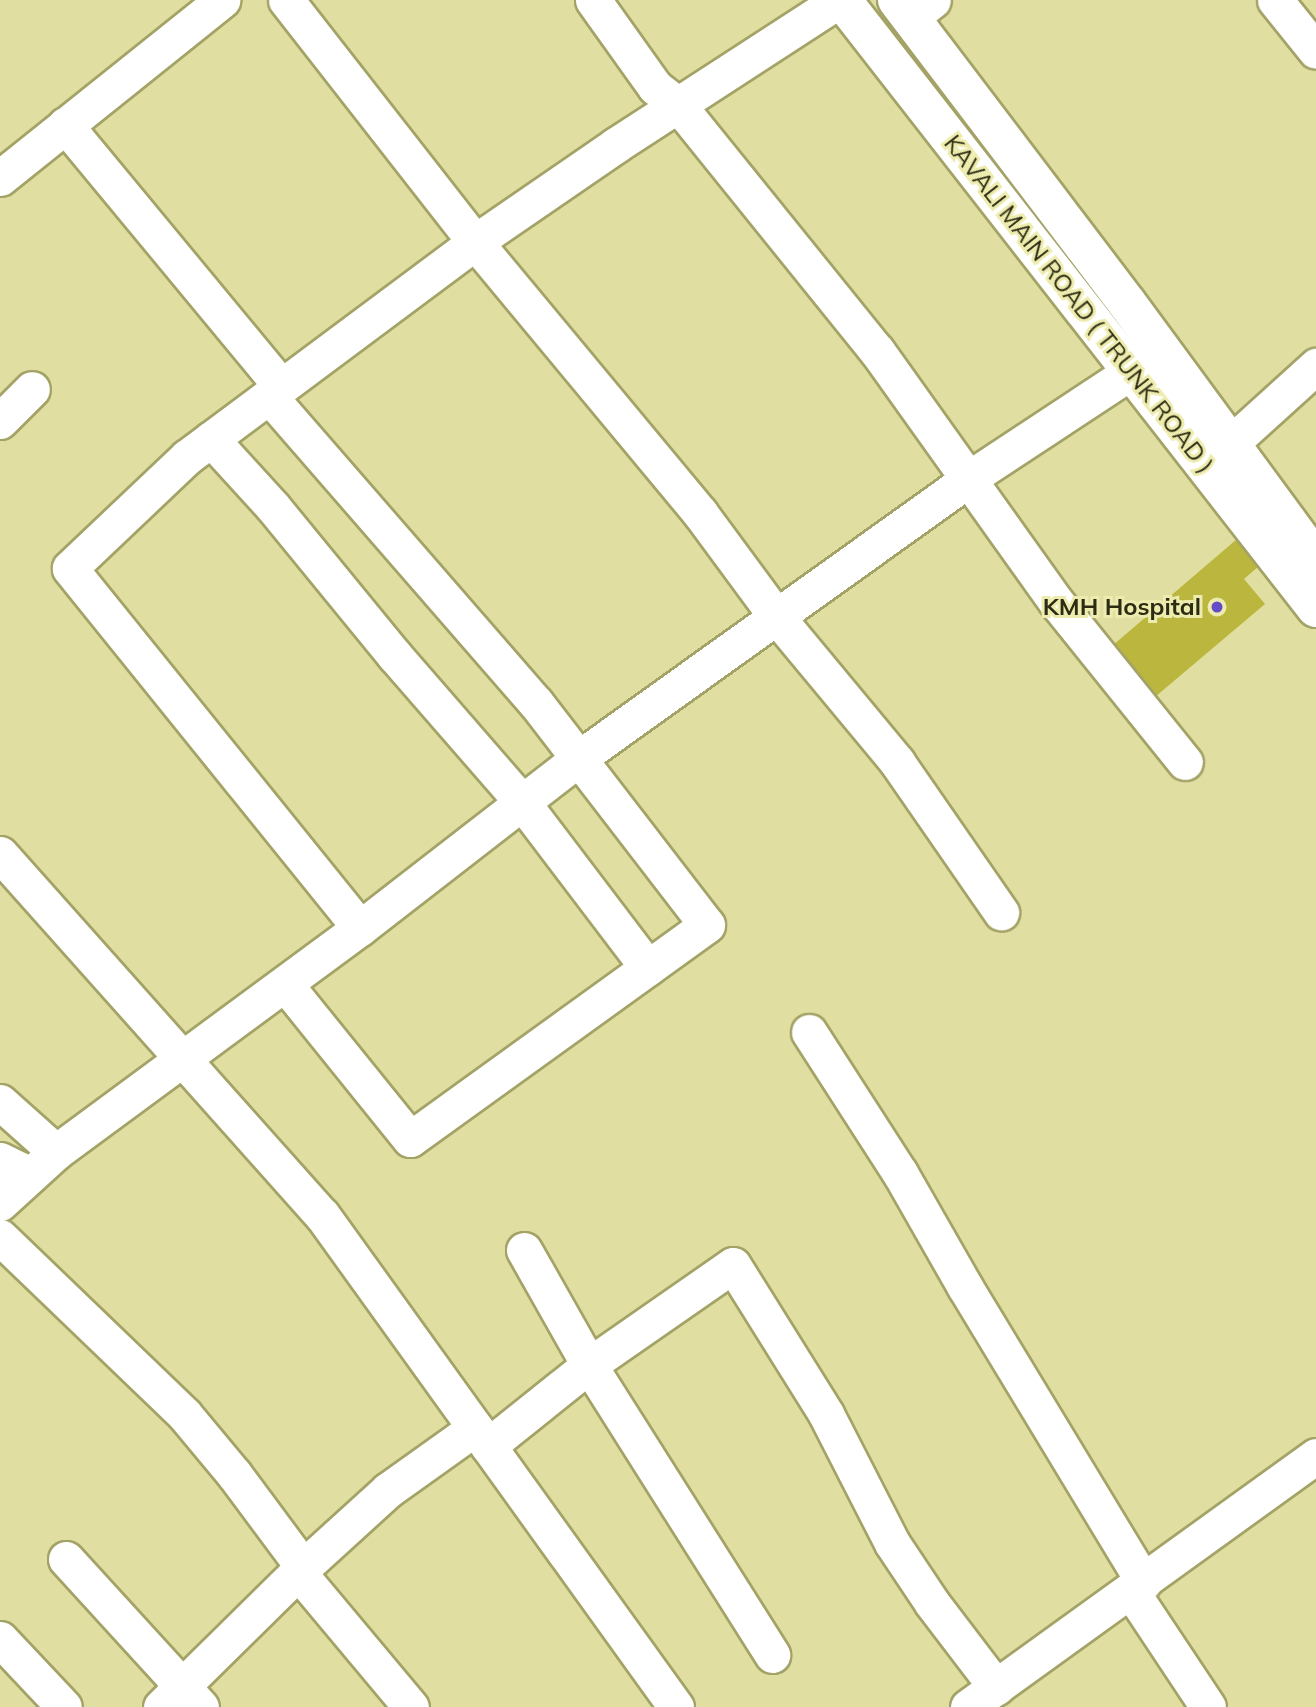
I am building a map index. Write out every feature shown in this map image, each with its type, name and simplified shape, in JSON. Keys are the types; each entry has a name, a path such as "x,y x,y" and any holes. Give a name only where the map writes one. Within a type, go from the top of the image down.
{"main road":[{"name":"KAVALI MAIN ROAD ( TRUNK ROAD )","path":"841,0 1146,361 1229,445 1316,560"},
{"name":"KAVALI MAIN ROAD ( TRUNK ROAD )","path":"914,6 1146,361 1316,608"}],"street":[{"path":"5,163 65,125 222,0"},
{"path":"286,0 475,242 700,513 776,616 897,762 1001,912"},
{"path":"593,0 655,87 679,106 877,351 1057,603 1185,762"},
{"path":"360,928 70,568 187,457 475,242 841,0"},
{"path":"1275,0 1316,51"},
{"path":"65,125 275,391 536,703 707,925 410,1139 285,984"},
{"path":"0,1203 43,1164 360,928 579,758 968,479 1146,361"},
{"path":"1229,445 1316,366"},
{"path":"0,421 32,389"},
{"path":"211,439 273,507 395,656 522,802 649,968"},
{"path":"0,854 321,1215 676,1707"},
{"path":"809,1032 900,1173 1208,1707"},
{"path":"0,1102 43,1164"},
{"path":"0,1160 43,1164"},
{"path":"0,1237 184,1415 234,1474 301,1569 411,1707"},
{"path":"524,1250 589,1365 772,1655"},
{"path":"66,1559 182,1700 301,1569 388,1490 482,1437 733,1265 826,1414 892,1543 932,1603 996,1687"},
{"path":"968,1707 1316,1456"},
{"path":"0,1639 64,1707"}],"building":[{"path":"1237,539 1259,566 1244,579 1265,604 1155,697 1112,646"}],"place":[{"name":"KMH Hospital","path":"1217,607"}]}
